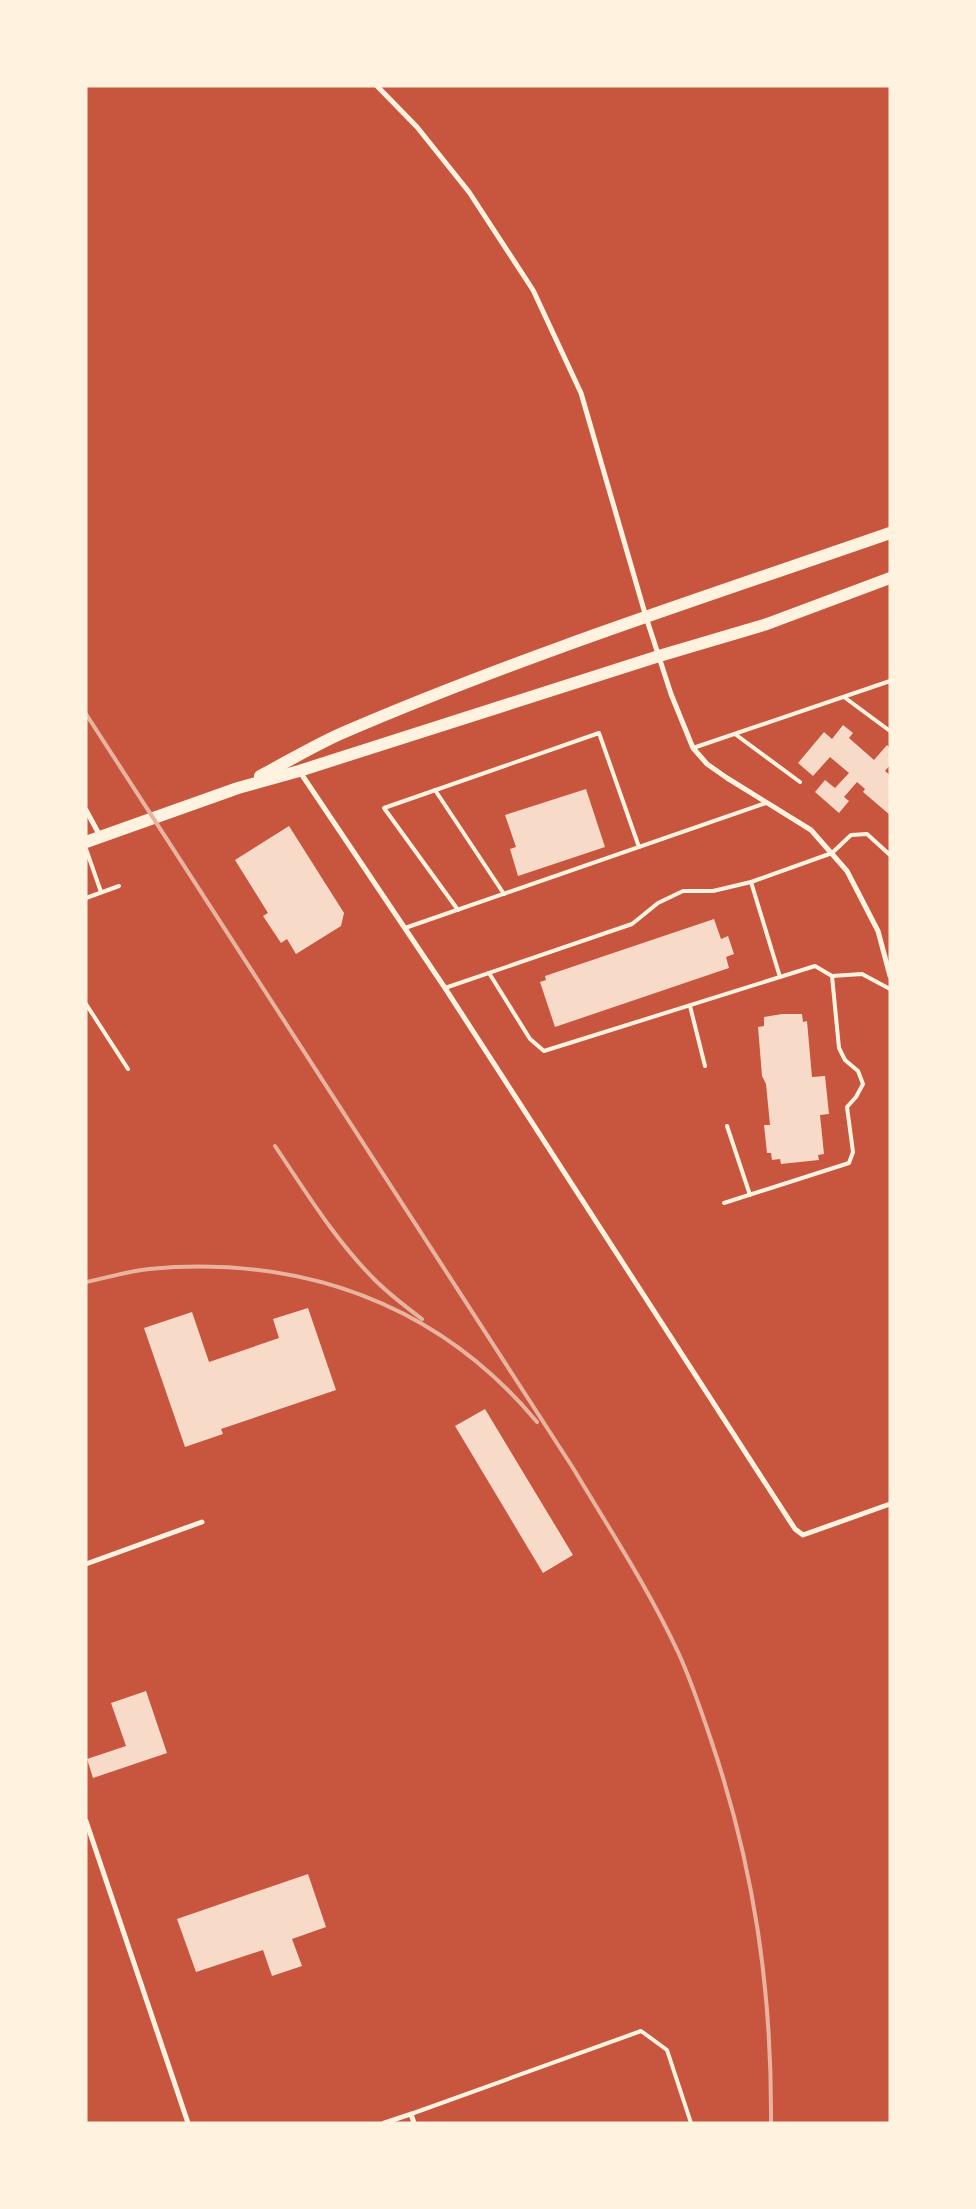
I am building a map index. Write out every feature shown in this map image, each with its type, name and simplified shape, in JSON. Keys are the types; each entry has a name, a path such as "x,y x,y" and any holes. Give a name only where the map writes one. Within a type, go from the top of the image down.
{"main road":[{"path":"238,788 346,731 509,667 646,617 890,533"},
{"path":"86,842 238,788 767,624 890,578"}],"street":[{"path":"377,86 417,128 469,192 534,290 581,393 646,617 678,716 693,748 707,764 811,830 832,853 847,871 878,931 890,976"},
{"path":"291,760 445,988 795,1529 803,1535 890,1504"},
{"path":"86,810 101,836"},
{"path":"86,1564 202,1522"},
{"path":"86,1820 188,2123"},
{"path":"384,2123 411,2114 414,2123"}],"lane":[{"path":"693,748 890,682"},
{"path":"844,697 890,731"},
{"path":"458,910 384,808 599,733 639,847"},
{"path":"735,734 800,782"},
{"path":"435,790 504,894"},
{"path":"405,928 768,802"},
{"path":"445,988 632,924 658,903 683,892 713,891 751,882 832,853 851,835 867,834 890,854"},
{"path":"86,849 101,892"},
{"path":"751,882 780,976"},
{"path":"86,898 119,886"},
{"path":"490,973 530,1039 544,1051 815,966 832,976 862,974 890,989"},
{"path":"724,1203 849,1163 853,1152 847,1107 856,1098 863,1084 858,1070 844,1060 839,1048 832,976"},
{"path":"86,1004 128,1069"},
{"path":"690,1006 705,1066"},
{"path":"727,1126 750,1194"},
{"path":"411,2114 641,2031 667,2050 692,2123"}],"building":[{"path":"843,725 853,733 849,738 874,760 887,745 890,748 890,765 885,771 890,775 890,815 863,792 865,789 857,782 844,797 849,801 839,813 815,792 825,780 835,788 849,773 830,757 813,776 798,763 824,732 832,739"},
{"path":"586,789 605,847 518,876 510,849 516,847 505,815"},
{"path":"289,826 344,913 341,926 296,954 287,939 281,943 263,916 268,913 235,860"},
{"path":"714,919 721,939 728,936 734,954 726,957 729,968 555,1027 540,982 546,980 545,976"},
{"path":"782,1014 802,1014 803,1022 807,1021 812,1077 825,1076 829,1114 820,1115 824,1154 818,1155 819,1160 781,1164 780,1159 772,1160 771,1153 767,1153 764,1125 770,1125 766,1084 762,1076 758,1027 764,1026 764,1017"},
{"path":"308,1308 336,1390 221,1429 223,1434 185,1447 144,1328 192,1312 209,1362 279,1338 273,1319"},
{"path":"485,1409 573,1555 543,1573 455,1426"},
{"path":"146,1691 167,1753 93,1778 87,1759 126,1746 111,1703"},
{"path":"308,1874 326,1927 292,1939 302,1966 272,1976 263,1950 196,1972 177,1919"}],"railway":[{"path":"86,714 573,1468 641,1581 678,1652 700,1706 726,1787 749,1882 764,1976 768,2024 771,2123"},
{"path":"275,1146 322,1215 360,1265 380,1285 422,1319"},
{"path":"86,1282 141,1270 205,1267 260,1270 312,1280 363,1296 411,1318 456,1346 498,1381 537,1422"}]}
